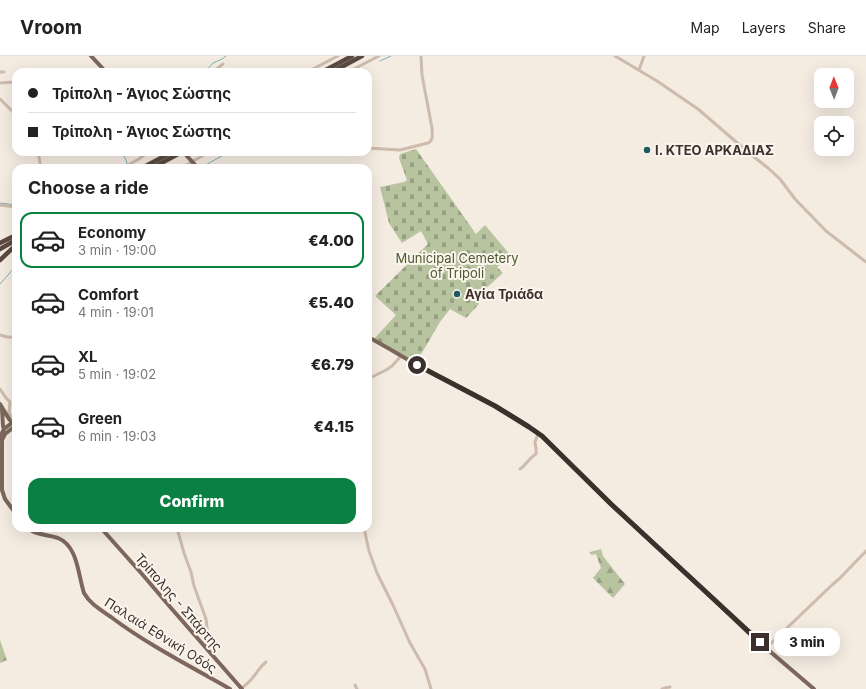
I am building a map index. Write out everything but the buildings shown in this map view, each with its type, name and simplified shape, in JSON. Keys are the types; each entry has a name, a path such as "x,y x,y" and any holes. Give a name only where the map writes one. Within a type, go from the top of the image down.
{"highway":[{"path":"330,68 352,56"},
{"path":"340,68 362,56"},
{"path":"150,164 164,156"},
{"path":"161,164 178,156"},
{"path":"0,243 12,237"},
{"path":"0,249 12,242"},
{"path":"0,260 12,248"}],"main road":[{"path":"91,56 102,68"},
{"path":"187,156 195,164"},
{"path":"372,338 401,356 495,406 538,434 766,648 814,689"},
{"path":"0,400 12,422"},
{"path":"2,406 11,417"},
{"path":"2,406 1,419 4,429 2,433 1,491 12,509"},
{"path":"4,429 12,426"},
{"path":"4,429 10,430"},
{"path":"2,442 4,436 10,430"},
{"name":"Παλαιά Εθνική Οδός","path":"34,532 58,538 69,545 74,554 84,593 91,603 126,628 230,689"},
{"name":"Τρίπολης - Σπάρτης","path":"104,532 242,689"}],"street":[{"path":"315,68 338,56"},
{"path":"356,68 379,56"},
{"path":"372,148 400,150 428,143 431,140 432,128 422,75 421,56"},
{"path":"615,56 657,81 694,106 780,179 795,199 826,231 866,262"},
{"path":"639,70 644,56"},
{"path":"218,68 223,64"},
{"path":"0,83 12,82"},
{"path":"0,99 12,111"},
{"path":"129,164 142,156"},
{"path":"187,164 201,156"},
{"path":"0,205 12,206"},
{"path":"0,336 12,337"},
{"path":"372,377 392,366 401,356"},
{"path":"0,389 10,402 9,412 11,417"},
{"path":"2,406 10,406"},
{"path":"520,469 525,466 530,458 536,454 535,442 538,434"},
{"path":"178,532 194,586 206,619 208,637 206,648"},
{"path":"365,532 369,551 377,573 410,643 425,669 431,689"},
{"path":"766,648 840,578 866,551"},
{"path":"242,689 249,683 259,668 266,662"},
{"path":"355,685 357,689"},
{"path":"662,689 670,687"}],"green space":[{"name":"Municipal Cemetery of Tripoli","path":"416,149 476,234 485,225 511,256 497,267 503,273 474,299 479,304 466,318 450,309 440,322 416,363 373,340 396,315 375,296 428,244 421,231 402,243 389,223 380,187 407,180 399,158 400,154"},
{"path":"601,549 603,556 625,584 613,598 593,578 601,568 596,554 591,555 590,552"},
{"path":"0,640 7,660 0,663"}],"waterway":[{"path":"209,68 213,63 226,56"},
{"path":"380,61 391,56"},
{"path":"124,156 127,163 126,164"},
{"path":"207,164 222,156"},
{"path":"0,203 12,204"},
{"path":"0,284 12,270"}],"place":[{"name":"Ι. ΚΤΕΟ ΑΡΚΑΔΙΑΣ","path":"647,150"},
{"name":"Αγία Τριάδα","path":"457,294"}],"route":[{"path":"417,365 495,406 542,436 560,456 760,642"}]}
